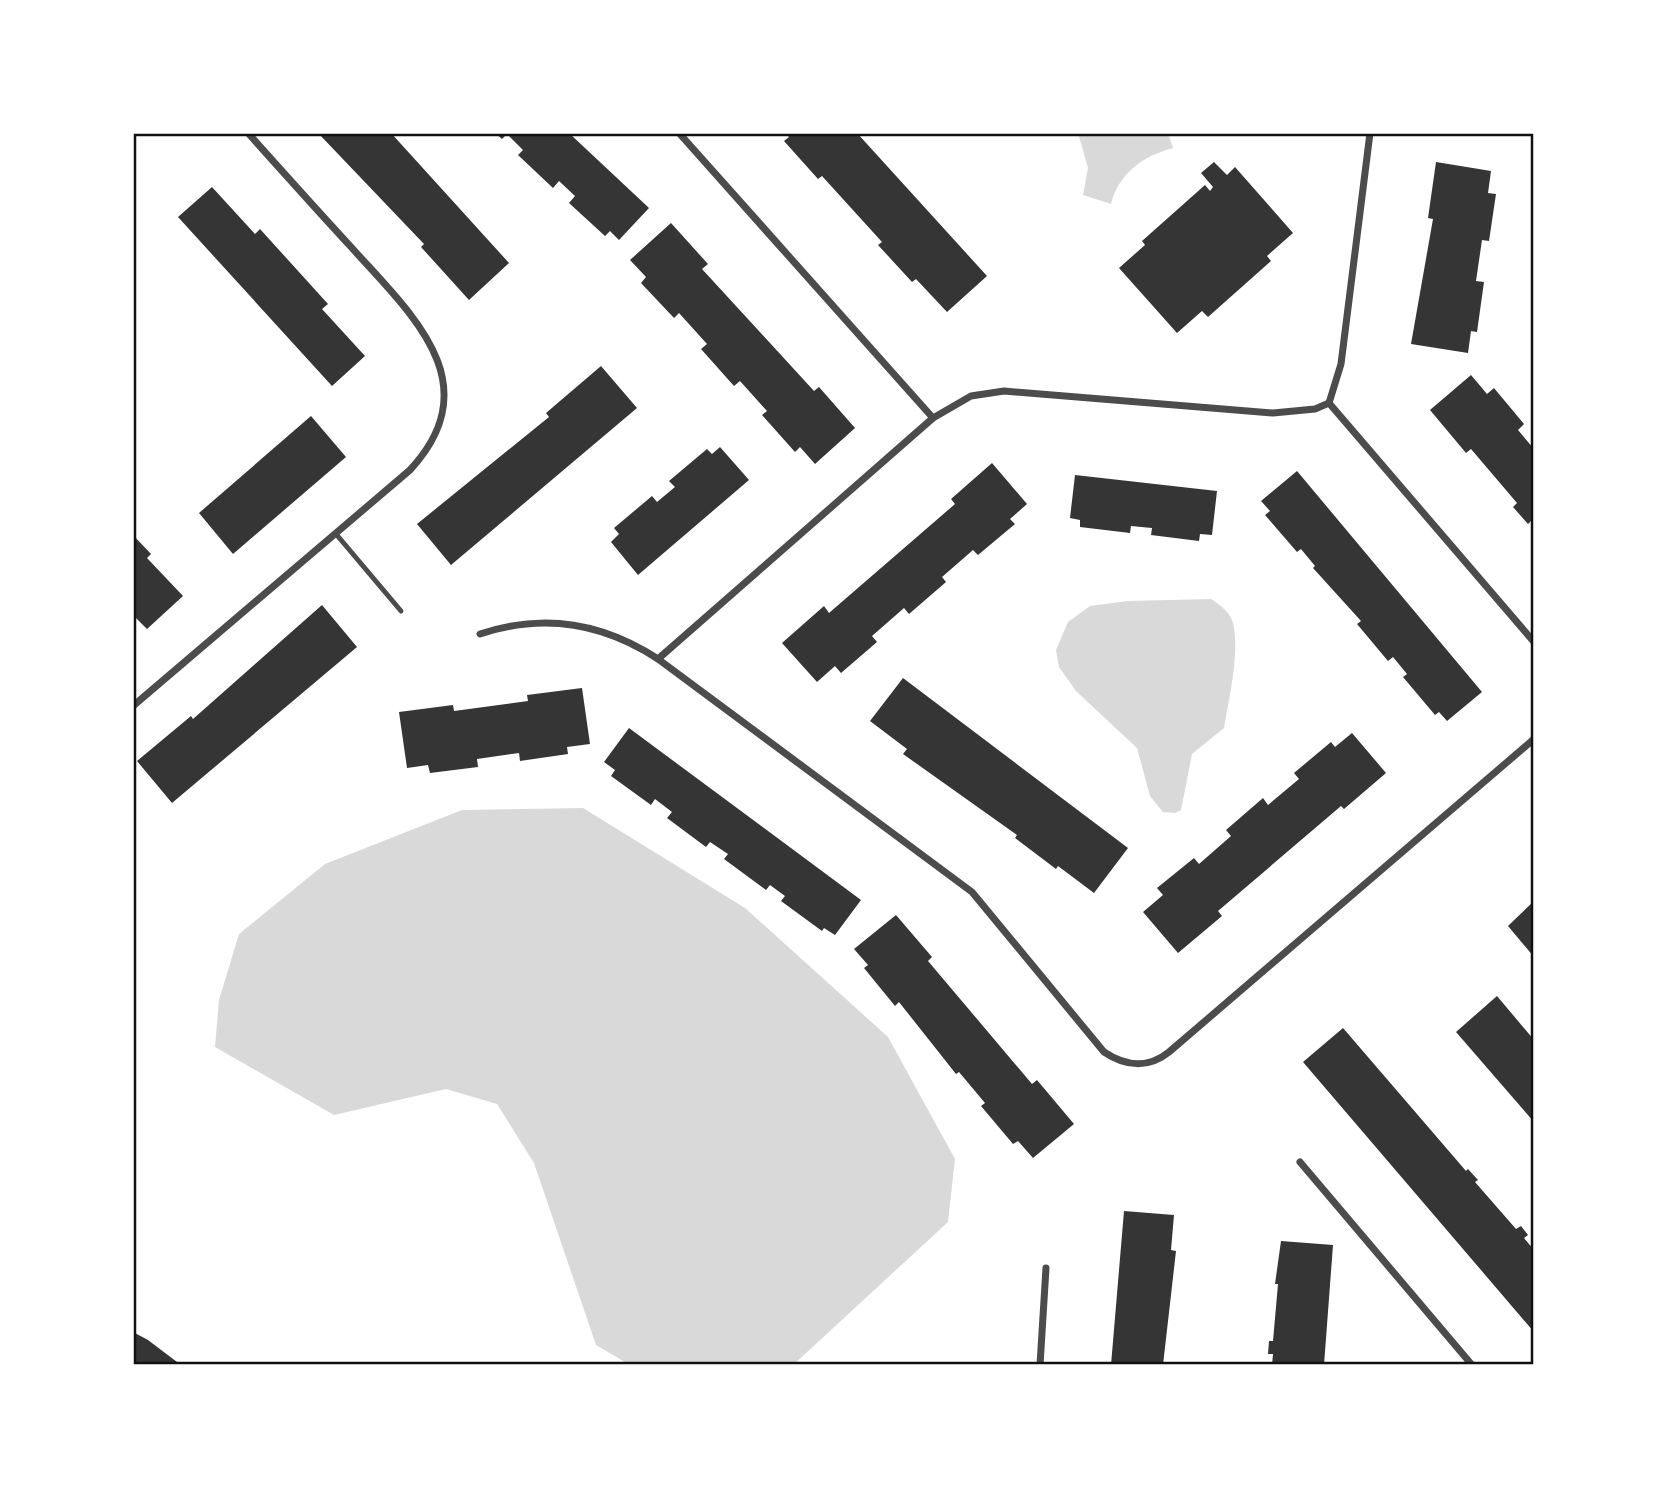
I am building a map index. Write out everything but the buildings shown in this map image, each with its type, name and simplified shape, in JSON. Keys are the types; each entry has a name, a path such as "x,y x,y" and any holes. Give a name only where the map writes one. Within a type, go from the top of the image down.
{"street":[{"path":"133,706 410,471 423,456 439,423 444,393 439,363 425,332 248,133"},
{"path":"679,133 933,418"},
{"path":"1329,403 1341,364 1370,133"},
{"path":"658,659 933,418 955,403 995,391 1273,413 1315,408 1329,403"},
{"path":"1329,403 1534,642"},
{"path":"480,634 510,625 542,622 588,626 632,642 658,659 972,892 1104,1052 1117,1061 1132,1065 1149,1063 1169,1052 1534,739"},
{"path":"1300,1162 1472,1365"},
{"path":"1040,1365 1046,1268"}],"lane":[{"path":"336,534 401,611"}],"shaded area":[{"path":"1078,133 1168,133 1173,148 1162,151 1134,167 1120,183 1111,204 1083,195 1088,168"},
{"path":"1211,599 1230,615 1235,635 1233,676 1224,728 1192,754 1181,810 1175,813 1163,812 1150,796 1137,748 1076,691 1059,667 1056,650 1068,622 1090,606 1128,601"},
{"path":"583,808 745,908 888,1037 955,1159 948,1222 793,1365 630,1365 596,1345 534,1163 497,1104 446,1089 334,1115 215,1047 219,1000 239,934 325,864 462,810"}]}
